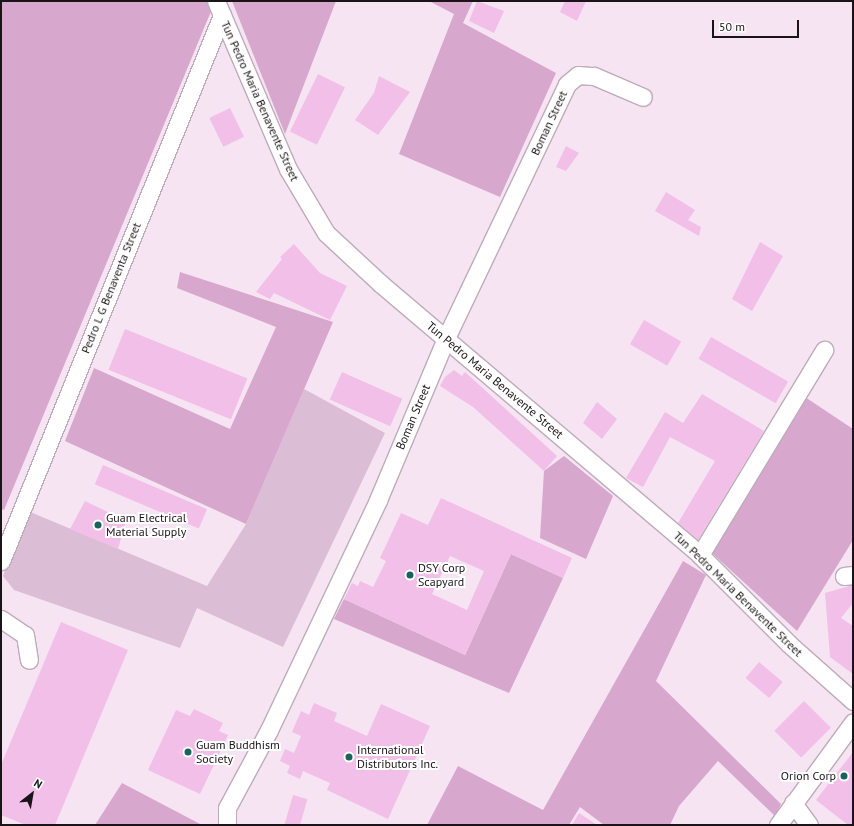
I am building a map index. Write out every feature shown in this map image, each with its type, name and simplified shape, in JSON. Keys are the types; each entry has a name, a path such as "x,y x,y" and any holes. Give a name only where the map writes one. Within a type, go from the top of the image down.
{"street":[{"name":"Tun Pedro Maria Benavente Street","path":"219,8 288,169 326,233 446,338 700,555 789,644 853,701"},
{"name":"Pedro L G Benaventa Street","path":"1,561 219,8"},
{"name":"Boman Street","path":"227,825 227,808 269,730 378,500 446,338 567,84 578,75 594,76 643,97"},
{"path":"700,555 824,350"},
{"path":"1,619 25,635 30,660"},
{"path":"778,825 792,803 853,722"},
{"path":"792,803 809,825"}],"shaded area":[{"path":"1,1 208,1 212,9 4,510 1,509"},
{"path":"232,1 336,1 285,134"},
{"path":"429,1 473,1 463,23 556,73 500,197 399,154 454,14"},
{"path":"180,272 333,322 246,524 65,441 94,368 230,429 276,327 177,288"},
{"path":"304,389 385,433 283,647 197,608 180,648 14,590 3,576 28,511 207,586 246,524"},
{"path":"805,397 853,429 853,540 797,631 712,553"},
{"path":"564,456 613,496 586,559 540,538 544,471"},
{"path":"511,554 563,578 509,693 334,619 344,599 465,655"},
{"path":"683,561 706,575 656,681 781,804 775,816 718,761 679,806 670,825 604,825 580,807 569,825 427,825 458,766 543,810"},
{"path":"122,783 202,825 95,825"}],"building":[{"path":"477,1 504,11 494,33 469,21"},
{"path":"565,1 586,1 577,21 560,12"},
{"path":"318,74 345,87 317,145 290,132"},
{"path":"379,76 410,92 378,135 355,120 374,93"},
{"path":"230,108 244,137 223,147 209,118"},
{"path":"566,146 579,153 566,171 556,167"},
{"path":"666,192 695,210 688,220 701,227 699,236 655,211"},
{"path":"760,242 783,256 752,311 732,299"},
{"path":"294,244 320,273 347,286 330,320 274,293 270,299 256,292 282,259 280,257"},
{"path":"644,320 681,342 667,366 630,344"},
{"path":"125,329 247,378 231,419 109,370"},
{"path":"711,337 788,382 776,403 698,359"},
{"path":"454,370 462,376 465,372 557,456 544,471 473,407 440,386 445,377"},
{"path":"342,372 402,399 390,426 330,399"},
{"path":"702,394 764,431 698,540 678,523 715,461 670,437 643,487 626,478 665,412 683,423"},
{"path":"597,402 617,419 602,439 583,423"},
{"path":"103,465 207,509 199,528 95,484"},
{"name":"DSY Corp Scapyard","path":"441,498 572,558 563,578 511,554 465,655 344,599 352,583 358,586 360,581 373,587 386,561 380,558 401,513 428,525","holes":["450,556 484,571 467,610 432,594"]},
{"name":"Guam Electrical Material Supply","path":"85,501 126,521 118,549 70,529"},
{"path":"853,585 853,603 841,618 853,626 853,674 830,657 825,593"},
{"path":"61,622 128,650 55,825 26,825 1,815 1,765"},
{"path":"759,662 783,682 769,698 746,678"},
{"path":"804,701 831,728 801,758 774,731"},
{"name":"International Distributors Inc.","path":"314,703 337,713 334,721 367,736 381,704 430,726 388,819 327,790 330,783 303,771 300,779 287,773 290,766 280,761 285,749 294,753 301,736 292,732 301,711 309,715"},
{"name":"Guam Buddhism Society","path":"194,709 223,723 219,731 228,735 200,794 148,770 176,710 190,716"},
{"name":"Orion Corp","path":"853,752 853,825 848,825 816,800"},
{"path":"293,795 307,799 300,825 284,825"},
{"path":"579,813 597,825 572,825"}],"place":[{"name":"Guam Electrical Material Supply","path":"98,525"},
{"name":"DSY Corp Scapyard","path":"410,575"},
{"name":"Guam Buddhism Society","path":"188,752"},
{"name":"International Distributors Inc.","path":"349,757"},
{"name":"Orion Corp","path":"844,776"}]}
